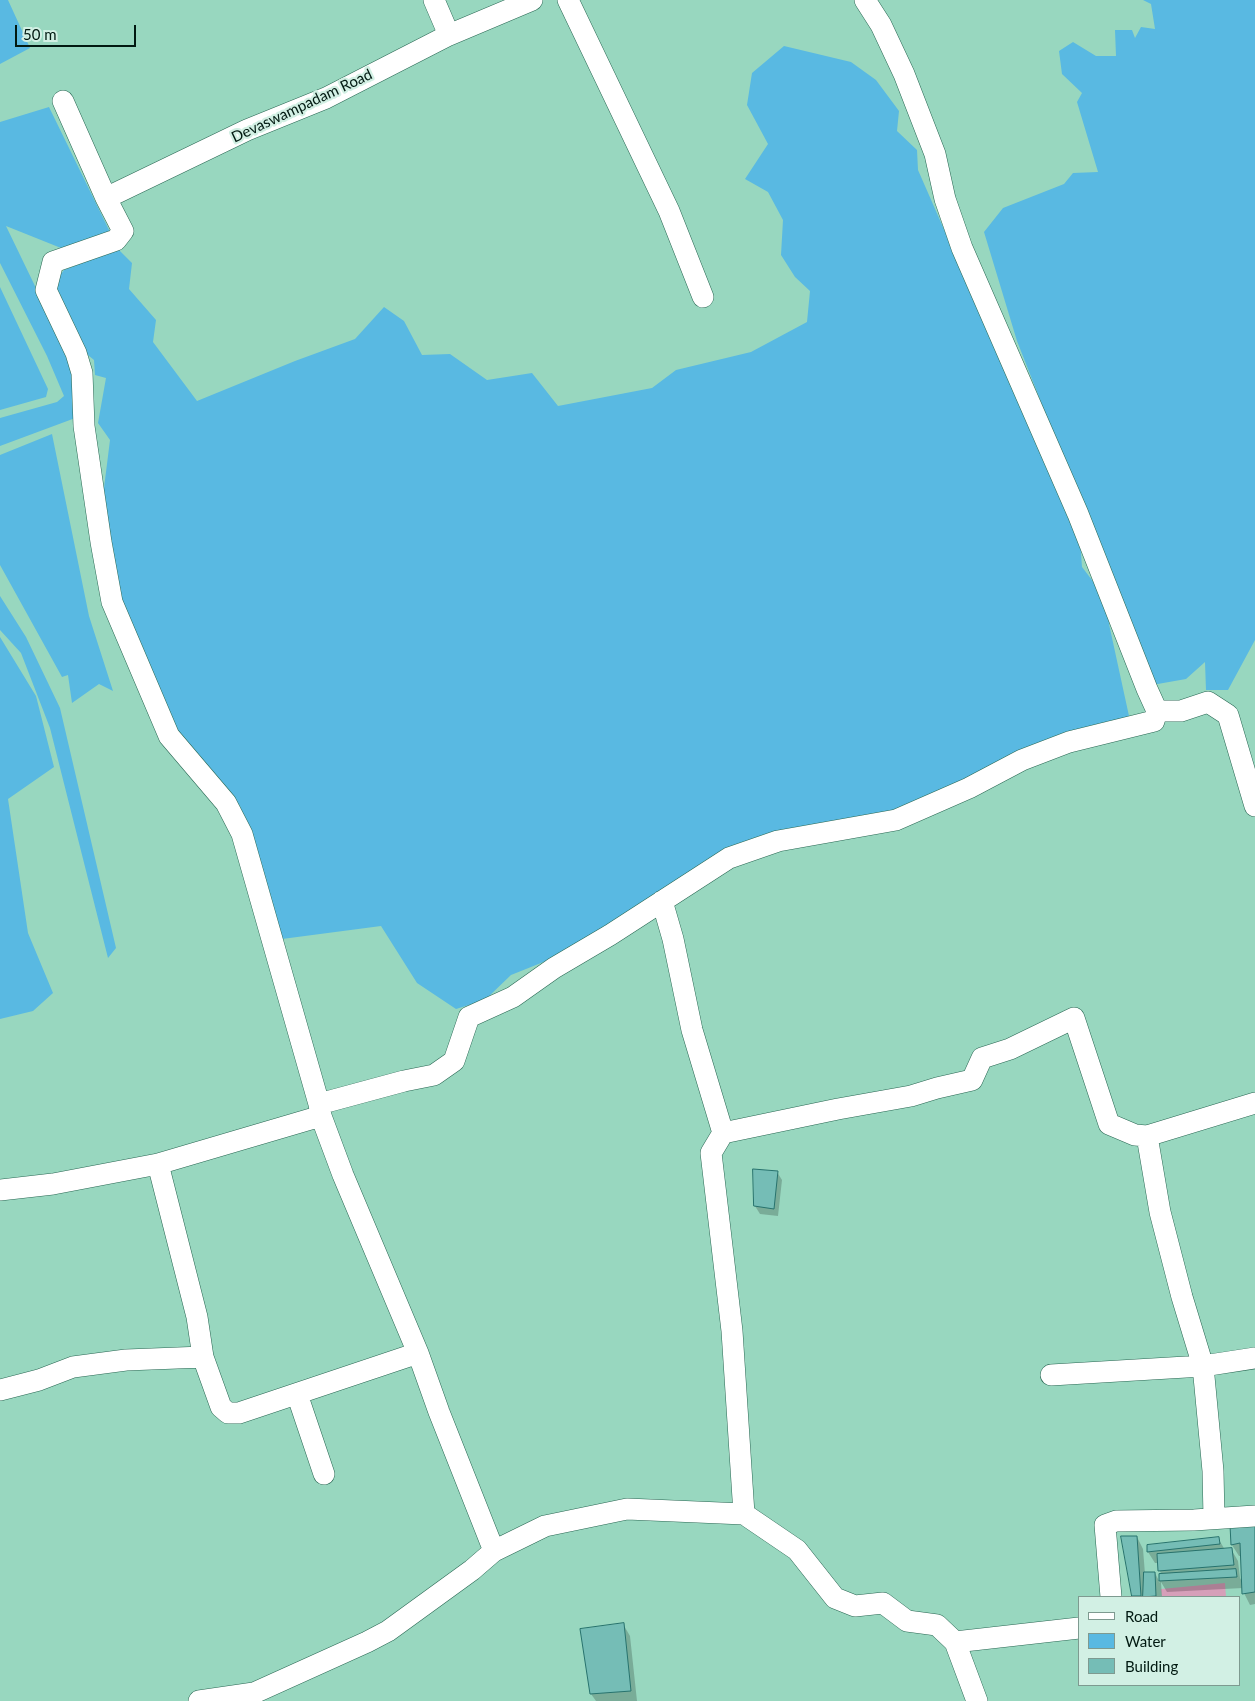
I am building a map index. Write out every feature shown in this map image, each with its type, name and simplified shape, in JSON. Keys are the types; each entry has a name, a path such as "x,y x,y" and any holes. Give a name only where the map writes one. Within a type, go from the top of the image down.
{"street":[{"path":"434,0 449,35"},
{"name":"Devaswampadam Road","path":"106,198 247,130 326,98 449,35 532,0"},
{"path":"568,0 669,211 703,297"},
{"path":"0,1190 53,1184 158,1164 404,1081 434,1075 454,1061 468,1017 513,997 554,968 610,935 729,858 778,841 896,820 969,788 1022,760 1069,742 1154,721 1157,711 1078,514 962,248 945,199 935,154 904,74 880,25 865,0"},
{"path":"63,101 106,198 124,231 116,240 53,262 46,290 76,354 82,373 84,426 112,602 169,736 226,803 242,834 320,1110 343,1175 418,1354 494,1551"},
{"path":"1157,711 1181,711 1208,702 1228,716 1255,806"},
{"path":"662,901 673,940 692,1030 723,1133 712,1153 732,1331 744,1514"},
{"path":"723,1133 911,1096 972,1080 982,1058 1010,1049 1074,1018 1108,1124 1135,1135 1147,1136 1255,1103"},
{"path":"1147,1136 1160,1212 1182,1297 1203,1366 1214,1518"},
{"path":"158,1164 197,1317 203,1357 221,1407 228,1413 239,1413 418,1354"},
{"path":"0,1390 39,1380 73,1367 126,1360 203,1357"},
{"path":"1051,1375 1203,1366 1255,1358"},
{"path":"297,1394 324,1474"},
{"path":"199,1701 254,1693 367,1642 396,1626 472,1570 494,1551 545,1526 627,1509 744,1514 797,1550 835,1598 855,1606 883,1602 907,1621 937,1625 955,1642 977,1701"},
{"path":"1111,1596 1105,1525 1116,1521 1194,1520 1255,1516"},
{"path":"955,1642 1078,1628"}],"shaded area":[{"path":"1225,1583 1226,1596 1162,1596 1161,1589"}],"water":[{"path":"0,0 8,0 30,48 0,64"},
{"path":"1143,0 1255,0 1255,640 1228,690 1206,690 1205,662 1186,679 1152,685 1017,341 984,232 1003,208 1064,184 1073,173 1098,172 1077,102 1082,93 1062,74 1059,51 1073,42 1096,56 1116,56 1115,30 1132,30 1135,38 1141,27 1155,29 1151,4"},
{"path":"784,46 851,62 876,80 899,111 897,131 917,150 918,170 1080,540 1082,567 1108,601 1109,624 1129,716 936,798 863,819 769,835 556,957 511,975 485,1000 456,1009 417,983 381,926 282,939 240,806 168,725 113,596 103,496 110,440 98,423 106,378 95,375 94,360 71,341 55,282 64,270 118,249 132,263 129,289 156,320 153,342 197,401 355,339 384,307 404,321 422,355 450,354 487,380 532,373 558,406 652,388 676,370 751,352 807,322 810,291 795,277 781,255 783,220 768,192 745,179 768,144 747,105 752,73"},
{"path":"49,107 110,232 71,252 6,226 78,375 78,417 0,446 0,418 57,402 64,396 47,356 0,263 0,122"},
{"path":"0,287 48,389 46,397 0,410"},
{"path":"52,434 89,616 113,691 99,684 72,703 68,675 62,677 0,565 0,455"},
{"path":"0,596 26,637 60,708 116,948 108,958 50,728 21,653 0,630"},
{"path":"0,637 36,696 54,767 8,799 28,933 53,993 33,1011 0,1019"}],"building":[{"path":"753,1169 778,1171 774,1209 754,1206"},
{"path":"1255,1523 1255,1592 1242,1594 1240,1543 1231,1545 1230,1525"},
{"path":"1121,1536 1137,1536 1141,1596 1132,1596"},
{"path":"1219,1537 1220,1544 1147,1552 1147,1545"},
{"path":"1232,1548 1234,1565 1158,1571 1157,1554"},
{"path":"1236,1569 1237,1577 1159,1581 1159,1574"},
{"path":"1144,1572 1155,1572 1156,1596 1143,1596"},
{"path":"624,1623 631,1691 590,1694 580,1629"}]}
